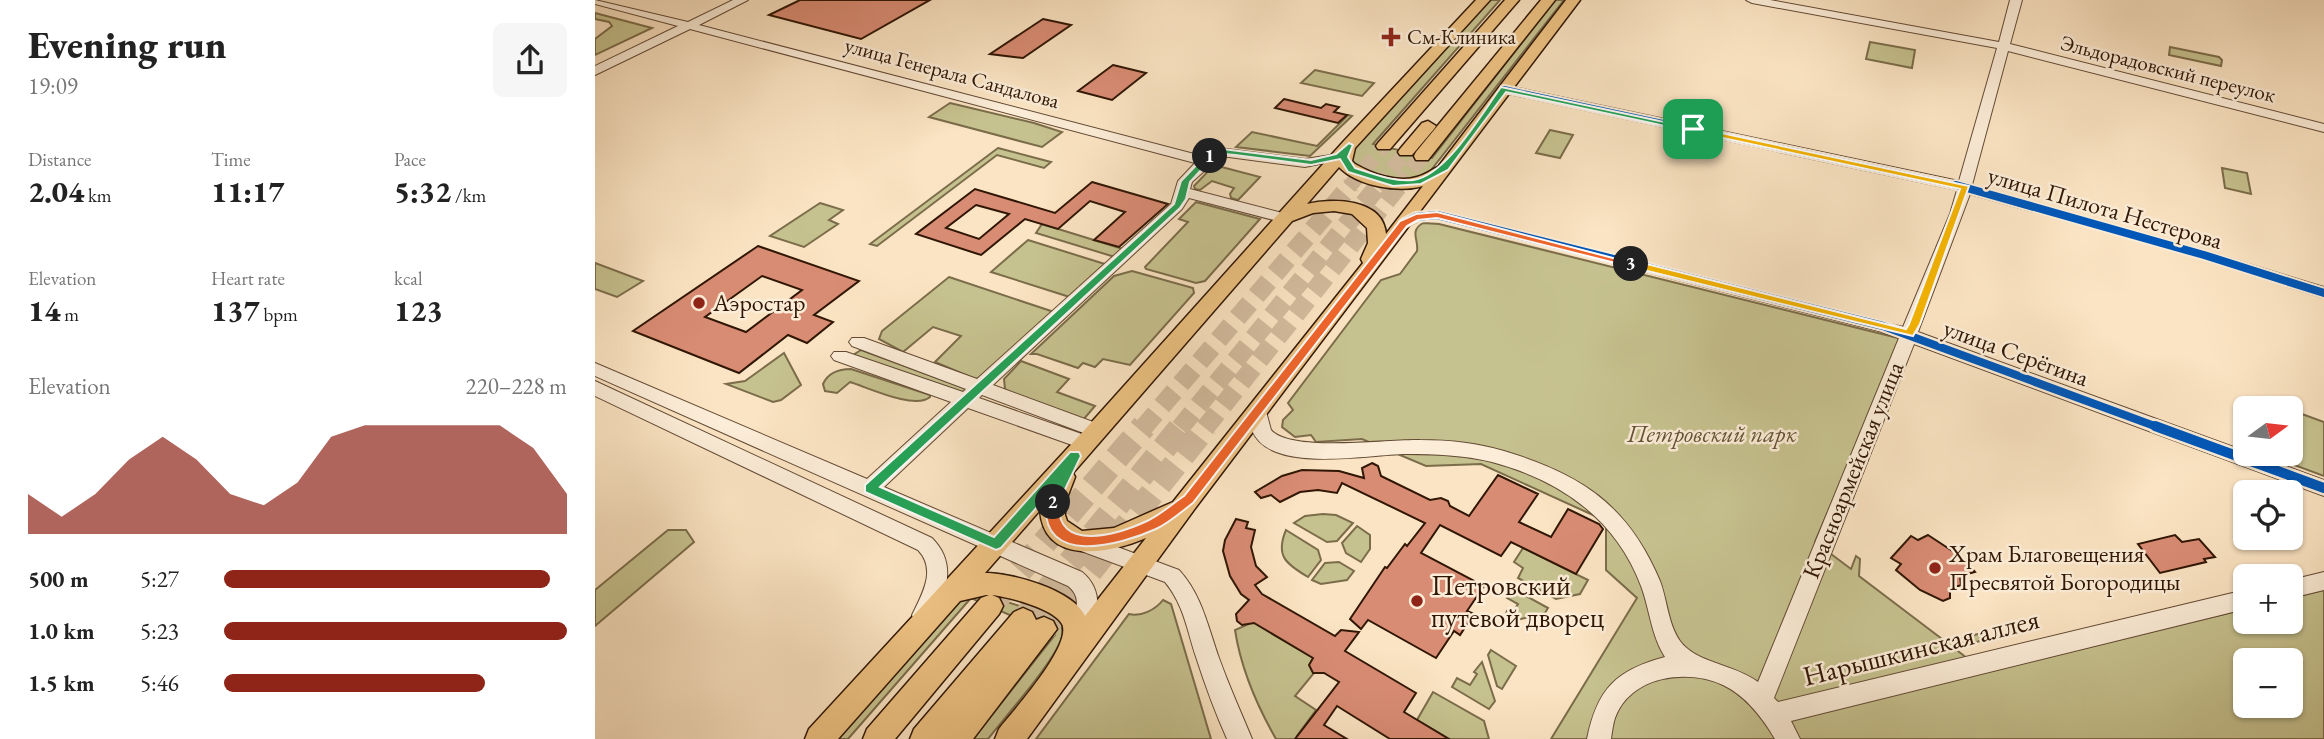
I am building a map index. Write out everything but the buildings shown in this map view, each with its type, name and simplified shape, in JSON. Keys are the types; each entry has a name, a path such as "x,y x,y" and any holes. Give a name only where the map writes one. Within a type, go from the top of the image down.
{"main road":[{"path":"819,739 996,544 1344,151 1483,0"},
{"path":"1406,152 1532,0"},
{"path":"1422,156 1548,0"},
{"path":"1009,739 1188,500 1404,223 1573,0"},
{"path":"1384,146 1510,2"},
{"path":"1344,151 1343,157 1351,170 1393,183 1426,180 1444,168"},
{"path":"1285,218 1308,208 1329,206 1350,208 1367,216 1376,228 1378,236 1364,273"},
{"path":"1086,443 1053,501 1051,518 1062,535 1074,540 1104,541 1132,534 1153,524 1188,500"},
{"path":"951,593 967,586 1001,585 1058,603 1069,611 1075,623 1072,652"},
{"path":"877,739 990,606"},
{"path":"924,739 1033,625 955,739"}],"street":[{"path":"595,71 723,0"},
{"path":"595,62 742,0"},
{"name":"Эльдорадовский переулок","path":"1752,0 2003,47 2324,128"},
{"name":"Красноармейская улица","path":"1768,707 1966,188 2016,0"},
{"name":"улица Генерала Сандалова","path":"595,1 1205,161 1223,151 1305,163 1344,151"},
{"name":"улица Пилота Нестерова","path":"1504,89 1966,188 2324,293"},
{"path":"870,488 1177,206 1184,192 1185,181 1205,161"},
{"path":"1184,192 1285,218"},
{"name":"улица Серёгина","path":"1404,223 1416,217 1437,215 1909,333 2324,488"},
{"path":"857,342 1086,443"},
{"path":"840,356 972,394"},
{"path":"595,369 1083,584 1088,611 1072,652"},
{"path":"595,388 908,535 931,549 936,556 938,572 933,594 918,625 895,655"},
{"path":"1258,409 1259,426 1264,437 1276,445 1305,450 1401,447 1489,454 1518,463 1584,493 1611,515 1623,530 1652,588 1666,643 1676,656 1691,665 1730,677 1768,707 1788,739"},
{"path":"1074,540 1172,576 1183,587 1194,609 1221,697 1240,739"},
{"path":"2303,586 2324,581"},
{"name":"Нарышкинская аллея","path":"1768,707 2233,603"},
{"path":"1599,739 1608,706 1622,687 1641,673 1664,666 1691,665"}],"green space":[{"path":"1490,0 1500,0 1373,144 1432,158 1555,0 1564,0 1428,174 1409,179 1389,178 1352,165 1350,154 1353,150"},
{"path":"595,13 652,28 595,55 595,39 612,26 609,22 595,19"},
{"path":"1870,42 1915,50 1912,68 1866,59"},
{"path":"2170,47 2219,57 2222,60 2221,66 2169,55"},
{"path":"1315,70 1374,83 1362,96 1301,83"},
{"path":"950,103 1062,132 1042,147 929,117"},
{"path":"1348,115 1352,116 1310,156 1236,147 1252,132 1317,146"},
{"path":"1550,130 1573,135 1560,158 1536,153"},
{"path":"998,148 1051,162 1044,168 997,155 877,246 870,244"},
{"path":"1214,165 1260,177 1238,200 1231,198 1230,194 1234,188 1212,181 1200,190 1195,189 1194,186"},
{"path":"2222,168 2247,173 2251,194 2225,188"},
{"path":"1196,202 1260,219 1205,281 1196,283 1146,269 1188,222 1179,219"},
{"path":"820,203 843,210 829,220 838,224 804,247 770,236"},
{"name":"Петровский парк","path":"1423,223 1439,224 1902,339 1815,542 1851,569 1856,556 1860,559 1859,576 1946,642 1978,634 1995,637 1954,648 1985,672 2233,612 2233,634 2303,634 2303,595 2324,590 2324,739 1551,739 1637,598 1606,570 1606,521 1481,464 1426,466 1362,439 1316,442 1311,435 1295,437 1282,427 1283,420 1293,410 1288,403 1381,280 1400,274 1417,251 1416,229"},
{"path":"1042,224 1123,249 1115,257 1036,233"},
{"path":"1028,240 1108,265 1073,298 991,272"},
{"path":"595,263 643,281 617,297 595,289"},
{"path":"1132,271 1193,288 1194,293 1130,365 1103,359 1095,367 1083,363 1078,368 1031,354 1114,276"},
{"path":"949,277 1054,312 982,378 975,379 935,362 961,336 933,327 903,352 879,339 882,331"},
{"path":"861,350 973,391 968,396 853,355"},
{"path":"784,353 801,385 781,400 773,402 726,384 745,381"},
{"path":"1021,361 1069,379 1057,392 1095,406 1083,420 1009,392 1005,389 1004,379"},
{"path":"851,369 930,397 914,401 903,400 850,382 837,393 825,391 823,384 831,374"},
{"path":"2303,414 2324,422 2324,476 2297,466 2303,466"},
{"path":"1336,515 1353,523 1337,541 1327,542 1294,523 1305,516"},
{"path":"1357,526 1370,535 1370,549 1361,562 1346,553 1342,543"},
{"path":"668,530 686,530 694,542 595,626 595,590"},
{"path":"1286,530 1318,550 1321,560 1308,577 1288,563 1282,553"},
{"path":"1523,548 1588,580 1580,594 1556,599 1518,578 1523,568 1514,562"},
{"path":"1339,562 1354,571 1347,580 1321,584 1312,580 1325,563"},
{"path":"1513,589 1548,608 1545,613 1501,624 1507,611 1512,613 1518,604 1507,598"},
{"path":"986,595 1053,617 1062,630 1058,646 1041,673 988,739 973,739 1055,635 971,598 848,739 834,739 955,603 965,597"},
{"path":"1163,600 1171,604 1211,739 1036,739 1129,614 1147,612"},
{"path":"1253,622 1313,658 1314,673 1295,696 1316,710 1297,736 1300,739 1276,739 1250,686 1235,630"},
{"path":"1491,650 1516,666 1502,689 1497,686 1488,655"},
{"path":"1482,662 1495,701 1489,709 1452,687 1457,678 1470,685 1477,674 1474,672"},
{"path":"1433,692 1484,721 1489,739 1449,739 1417,720"}],"tunnel":[{"path":"1349,187 1384,146"},
{"path":"1377,187 1406,152"},
{"path":"1397,187 1422,156"},
{"path":"1143,428 1351,185"},
{"path":"1180,428 1379,185"},
{"path":"1205,428 1399,185"},
{"path":"996,599 1144,426"},
{"path":"1023,620 1182,426"},
{"path":"1044,629 1206,426"}],"cycle path":[{"path":"1504,89 1952,184 2204,255 2324,293"},
{"path":"1404,223 1416,217 1437,215 1883,326 2324,488"}],"place":[{"name":"См-Клиника","path":"1391,37"},
{"name":"Аэростар","path":"699,303"},
{"name":"Храм Благовещения Пресвятой Богородицы","path":"1935,568"},
{"name":"Петровский путевой дворец","path":"1417,601"}],"route":[{"path":"1504,89 1693,129 1966,188 1909,333 1437,215 1426,215 1404,223 1188,500 1153,524 1132,534 1104,541 1074,540 1062,535 1051,518 1053,501 1074,456 996,544 870,488 1177,206 1184,192 1185,181 1210,156 1219,152 1311,163 1339,156 1349,145 1343,157 1351,170 1393,183 1418,183 1444,168 1504,89"}]}
